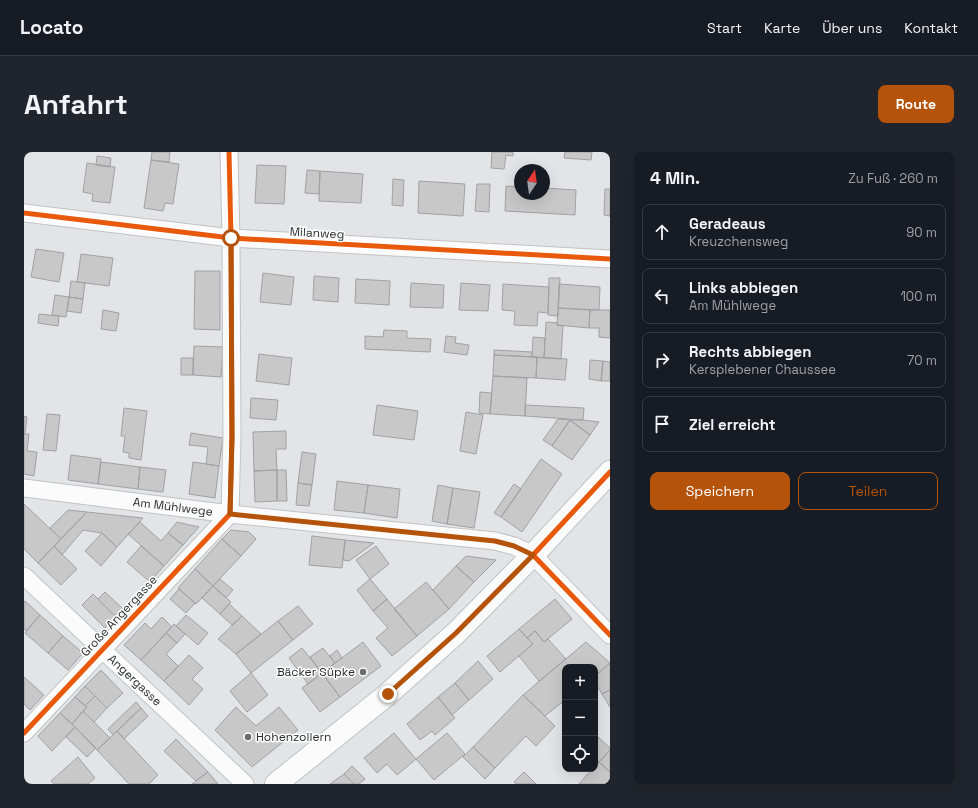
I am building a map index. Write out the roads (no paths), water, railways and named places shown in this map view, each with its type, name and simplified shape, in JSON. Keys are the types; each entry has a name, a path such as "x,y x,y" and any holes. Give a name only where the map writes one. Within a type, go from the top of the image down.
{"main road":[{"path":"276,784 388,694 456,633 533,555 610,472"}],"street":[{"path":"229,152 232,437 230,514"},
{"name":"Milanweg","path":"24,213 231,238 610,259"},
{"name":"Am Mühlwege","path":"24,488 230,514 495,541 514,546 533,555"},
{"name":"Große Angergasse","path":"24,733 230,514"},
{"path":"533,555 610,635"},
{"name":"Angergasse","path":"24,577 245,784"}],"place":[{"name":"Bäcker Süpke","path":"363,672"},
{"name":"Hohenzollern","path":"248,737"}]}
